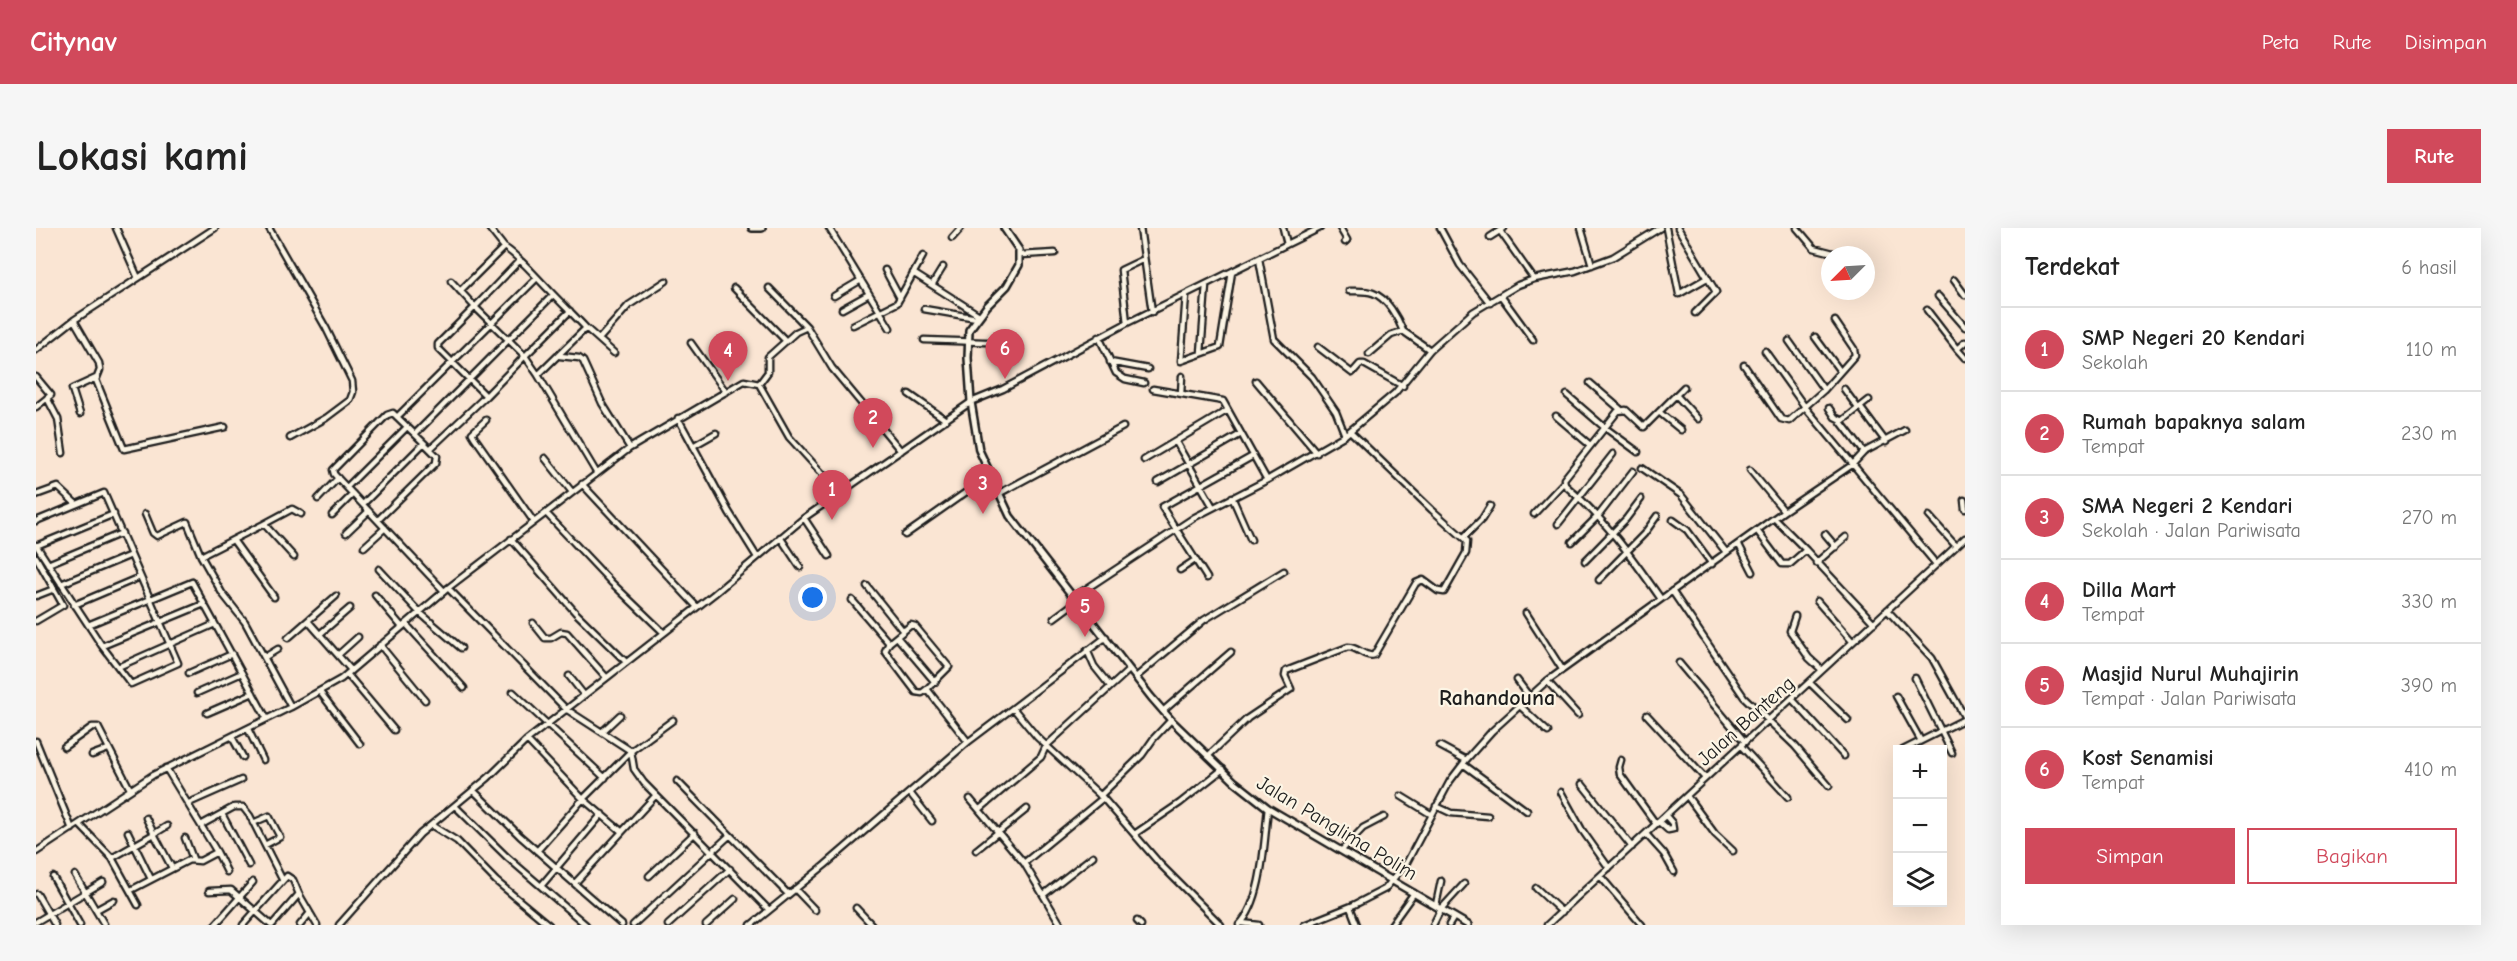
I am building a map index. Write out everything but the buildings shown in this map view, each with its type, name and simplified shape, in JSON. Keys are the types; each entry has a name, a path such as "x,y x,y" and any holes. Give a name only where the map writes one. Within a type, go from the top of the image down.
{"street":[{"path":"116,228 138,278"},
{"path":"36,350 74,320 215,228"},
{"path":"269,228 326,328 352,381 353,392 350,400 326,418 290,438"},
{"path":"489,228 504,247 614,353"},
{"path":"752,228 762,228"},
{"path":"829,228 890,328"},
{"path":"952,238 961,228"},
{"path":"968,341 970,327 1007,286 1017,271 1021,255 1004,228"},
{"path":"1140,228 1152,312"},
{"path":"1283,228 1287,244"},
{"path":"339,925 398,856 527,740 625,661 697,608 804,518 971,402 1036,372 1127,323 1287,244 1309,230 1320,228"},
{"path":"1340,228 1346,242"},
{"path":"1440,228 1460,265 1490,303"},
{"path":"1581,228 1592,265"},
{"path":"1054,618 1075,599 1174,530 1317,453 1350,431 1402,386 1430,350 1473,312 1534,279 1592,265 1627,250 1660,228"},
{"path":"1666,228 1679,294 1707,278"},
{"path":"1678,228 1716,292 1695,313"},
{"path":"1797,228 1814,248 1821,250"},
{"path":"1490,237 1502,229 1534,279"},
{"path":"460,291 504,247"},
{"path":"1021,255 1055,253"},
{"path":"853,325 897,303 923,256"},
{"path":"1127,323 1121,270 1144,259"},
{"path":"1258,259 1274,339 1312,377 1336,412 1344,435"},
{"path":"486,396 438,348 438,344 520,260"},
{"path":"932,285 943,267"},
{"path":"885,270 900,298"},
{"path":"1186,295 1181,361 1220,347 1232,272"},
{"path":"913,273 978,316"},
{"path":"397,417 537,278"},
{"path":"834,296 861,280"},
{"path":"1954,280 1965,295"},
{"path":"451,281 525,356 596,472"},
{"path":"599,339 629,305 666,281"},
{"path":"1201,353 1206,285"},
{"path":"734,288 786,341"},
{"path":"769,288 807,327 832,368 901,451"},
{"path":"1349,291 1368,291 1378,295 1398,319 1403,331 1430,350"},
{"path":"842,309 869,294"},
{"path":"415,434 554,295"},
{"path":"1502,296 1533,340"},
{"path":"1938,296 1965,327"},
{"path":"924,309 978,316"},
{"path":"1927,310 1965,358"},
{"path":"430,449 570,311"},
{"path":"74,320 99,363 100,370 96,378 72,389 80,414"},
{"path":"1744,365 1783,421 1789,421 1824,390 1851,362 1856,353 1835,321"},
{"path":"759,384 768,372 768,357 807,327"},
{"path":"538,375 560,356 586,328"},
{"path":"1369,354 1391,335 1403,331"},
{"path":"1815,337 1840,371"},
{"path":"1099,338 1120,377 1144,383"},
{"path":"924,340 1014,343"},
{"name":"Jalan Panglima Polim","path":"968,341 971,402 979,450 998,494 1010,516 1163,711 1208,756 1268,808 1436,905 1464,924"},
{"path":"1789,341 1824,390"},
{"path":"1958,349 1965,342"},
{"path":"691,343 726,392"},
{"path":"1318,347 1352,373 1360,364 1364,364 1402,386"},
{"path":"1765,351 1805,407 1936,564"},
{"path":"560,356 579,358 583,361 602,403 630,448"},
{"path":"1110,362 1148,369"},
{"path":"1180,394 1182,376"},
{"path":"36,377 51,395 36,407"},
{"path":"96,378 124,449 225,427"},
{"path":"36,852 130,789 166,768 320,692 349,672 446,590 596,472 678,418 702,407 744,381 759,384 789,437 840,493"},
{"path":"1257,381 1317,453"},
{"path":"1590,383 1620,409 1626,410 1644,427 1684,387"},
{"path":"1153,389 1220,399 1267,480"},
{"path":"1844,389 1886,442"},
{"path":"909,394 946,420"},
{"path":"1567,395 1604,428 1638,452"},
{"path":"1676,395 1698,419"},
{"path":"47,398 58,419 63,453"},
{"path":"1841,420 1869,400"},
{"path":"1828,408 1835,417 1841,420"},
{"path":"1534,514 1564,482 1572,466 1620,409"},
{"path":"1144,460 1228,410"},
{"path":"378,520 436,463 437,456 390,412 335,467 333,470 338,478 385,528 446,590 566,709 631,751 632,762 638,775 769,910"},
{"path":"1659,412 1681,430"},
{"path":"1556,416 1590,445"},
{"path":"678,418 729,512 757,557"},
{"path":"486,420 472,433 534,522"},
{"path":"1841,420 1841,424 1864,452"},
{"path":"347,487 408,427"},
{"path":"998,494 1123,427"},
{"path":"1304,925 1381,893 1407,862 1436,806 1465,762 1528,696 1661,598 1852,465 1864,452 1905,430"},
{"path":"1208,756 1248,718 1291,689 1284,676 1286,671 1348,647 1353,647 1368,656 1374,655 1418,581 1423,580 1442,593 1447,590 1468,549 1464,537 1432,510 1350,431"},
{"path":"693,446 716,433"},
{"path":"1158,482 1241,434"},
{"path":"1176,441 1213,507"},
{"path":"363,504 424,443"},
{"path":"1558,524 1613,454"},
{"path":"1207,578 1174,530 1162,507 1253,456"},
{"path":"545,458 572,492"},
{"path":"1642,468 1681,495 1726,552"},
{"path":"1750,470 1784,511"},
{"path":"1572,542 1599,515 1633,471"},
{"path":"905,535 989,476"},
{"path":"318,499 338,478"},
{"path":"1564,482 1614,532 1661,598"},
{"path":"582,484 697,608"},
{"path":"36,495 58,487 76,504"},
{"path":"36,521 104,493 114,514 159,623 178,663 131,684 102,646 36,545 114,514"},
{"path":"332,515 353,494"},
{"path":"1232,497 1251,540"},
{"path":"1585,561 1614,532 1641,499"},
{"path":"1964,500 1965,508"},
{"path":"1464,537 1482,519 1490,506"},
{"path":"201,556 292,509 301,514"},
{"path":"346,533 369,511"},
{"path":"546,513 597,568 663,632"},
{"path":"145,514 153,533 157,536 187,522 201,556 222,593 245,622 291,707"},
{"path":"1599,580 1628,552 1657,516"},
{"path":"1929,516 1956,546"},
{"path":"804,518 829,556"},
{"path":"1775,519 1874,623"},
{"path":"1673,520 1687,530 1712,564"},
{"path":"264,524 294,557"},
{"path":"364,547 385,528"},
{"path":"1758,532 1784,565 1790,564 1806,550"},
{"path":"48,564 122,533"},
{"path":"1825,534 1836,547"},
{"path":"780,537 800,567"},
{"path":"1816,563 1846,537"},
{"name":"Jalan Banteng","path":"1546,925 1601,877 1965,538"},
{"path":"511,539 576,613 625,661"},
{"path":"233,540 274,597"},
{"path":"1739,545 1753,572"},
{"path":"61,584 131,555"},
{"path":"36,557 63,605 36,621"},
{"path":"1180,570 1195,560"},
{"path":"379,569 419,612 461,648"},
{"path":"1136,677 1204,620 1284,571"},
{"path":"74,605 140,577"},
{"path":"88,625 192,582 267,718"},
{"path":"867,586 903,632"},
{"path":"36,596 54,589"},
{"path":"1672,591 1744,697 1795,746 1829,786"},
{"path":"375,594 464,688"},
{"path":"288,638 336,596"},
{"path":"852,600 889,643"},
{"path":"1817,601 1852,641"},
{"path":"102,646 204,604"},
{"path":"320,634 350,608"},
{"path":"1887,610 1932,658 1965,718 1913,745"},
{"path":"1526,613 1563,669"},
{"path":"1795,616 1790,631 1809,658 1822,670"},
{"path":"308,621 338,655 394,730"},
{"path":"532,623 545,638 551,638 561,632 567,633 606,677"},
{"path":"118,667 215,624"},
{"path":"911,625 915,626 950,667 922,693 916,692 886,653 886,647 897,637 911,625"},
{"path":"338,655 358,637"},
{"path":"897,637 935,682"},
{"path":"751,925 968,742 1106,637"},
{"path":"380,645 425,700"},
{"path":"265,657 278,649"},
{"path":"1087,650 1094,666 1110,686"},
{"path":"1163,711 1231,652"},
{"path":"189,673 232,654"},
{"path":"1679,663 1788,797"},
{"path":"980,809 1041,757 1046,746 1129,670"},
{"path":"197,693 242,673"},
{"path":"569,675 584,695"},
{"path":"1915,678 1952,753"},
{"path":"1517,680 1528,696"},
{"path":"1547,681 1578,715"},
{"path":"1810,683 1848,720"},
{"path":"927,689 968,742"},
{"path":"320,692 360,744"},
{"path":"513,692 605,778"},
{"path":"207,713 253,693"},
{"path":"1896,696 1921,741"},
{"path":"1792,699 1844,756"},
{"path":"1519,705 1548,732"},
{"path":"1013,708 1046,746 1101,797 1136,833 1160,864 1221,925"},
{"path":"1647,715 1706,778"},
{"path":"603,731 620,716"},
{"path":"537,851 631,751 673,720"},
{"path":"1024,863 1101,797 1142,755 1171,720"},
{"path":"64,747 96,727 130,789"},
{"path":"248,729 263,760"},
{"path":"232,737 243,757"},
{"path":"527,740 584,799 621,831"},
{"path":"36,741 72,829"},
{"path":"1440,746 1465,762 1527,811"},
{"path":"92,755 108,748"},
{"path":"1621,760 1620,774 1658,823 1668,830 1673,829 1672,823 1666,816"},
{"path":"166,768 189,803 226,872"},
{"path":"1136,833 1180,803 1223,769"},
{"path":"189,803 241,780"},
{"path":"677,781 788,894"},
{"path":"1582,784 1632,847"},
{"path":"473,790 537,851 622,925"},
{"path":"1561,792 1582,830 1609,868"},
{"path":"909,793 932,821"},
{"path":"575,883 656,795"},
{"path":"1401,796 1432,815"},
{"path":"1687,796 1715,834 1733,851"},
{"path":"970,799 1024,863 1061,925"},
{"path":"201,825 240,806 253,823 282,879"},
{"path":"455,806 586,925"},
{"path":"1436,806 1451,813 1488,816"},
{"path":"1259,925 1240,924 1251,906 1257,883 1268,808"},
{"path":"976,849 1027,809"},
{"path":"222,814 249,865"},
{"path":"541,886 602,814"},
{"path":"253,823 269,816 280,834 280,837 265,845"},
{"path":"1342,850 1363,828 1384,817"},
{"path":"146,818 172,868"},
{"path":"79,824 112,858 138,904"},
{"path":"431,825 457,840 496,881 549,925"},
{"path":"112,858 167,826"},
{"path":"128,832 151,879"},
{"path":"649,876 695,833"},
{"path":"633,925 730,834"},
{"path":"1646,834 1664,854 1674,872"},
{"path":"185,838 193,859"},
{"path":"131,890 172,868 193,859 200,861 217,852"},
{"path":"1042,895 1093,856"},
{"path":"668,925 730,869"},
{"path":"75,875 104,924"},
{"path":"243,925 285,876 291,878 317,925"},
{"path":"53,877 80,925"},
{"path":"1601,877 1642,925"},
{"path":"1436,905 1441,881"},
{"path":"36,922 103,882"},
{"path":"215,925 253,882"},
{"path":"1433,925 1442,909 1464,884"},
{"path":"209,891 226,888 272,925 299,894"},
{"path":"1536,888 1562,912"},
{"path":"795,889 815,910"},
{"path":"1392,925 1414,892"},
{"path":"37,894 55,925"},
{"path":"96,910 114,900"},
{"path":"706,925 735,900"},
{"path":"1350,907 1357,925"},
{"path":"856,908 872,925"},
{"path":"300,925 310,913"},
{"path":"1449,925 1454,917"}],"place":[{"name":"Kost Senamisi","path":"1005,379"},
{"name":"Dilla Mart","path":"728,381"},
{"name":"Rumah bapaknya salam","path":"873,448"},
{"name":"SMA Negeri 2 Kendari","path":"983,514"},
{"name":"SMP Negeri 20 Kendari","path":"832,520"},
{"name":"Masjid Nurul Muhajirin","path":"1085,637"}],"district":[{"name":"Rahandouna","path":"1497,698"}]}
